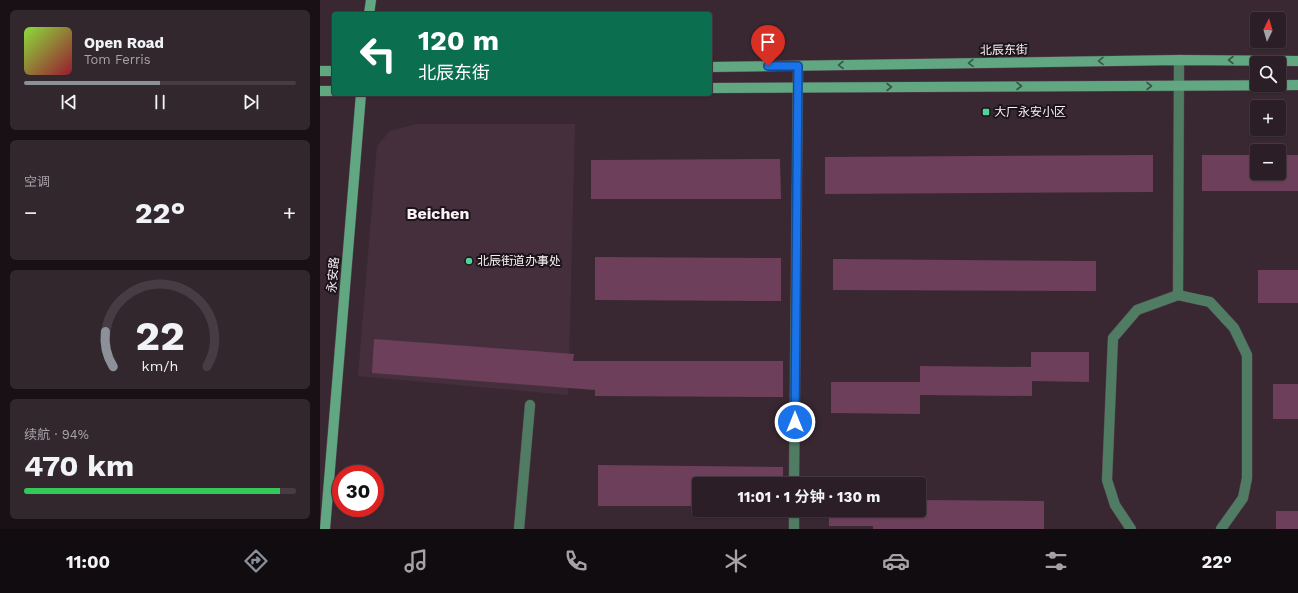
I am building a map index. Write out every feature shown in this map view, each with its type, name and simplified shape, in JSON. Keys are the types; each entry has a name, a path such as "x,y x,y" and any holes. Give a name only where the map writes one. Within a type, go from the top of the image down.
{"main road":[{"path":"369,12 371,0"},
{"name":"北辰东街","path":"712,67 1179,60 1298,61"},
{"path":"320,71 332,71"},
{"path":"712,88 1298,85"},
{"path":"320,91 332,90"},
{"name":"永安路","path":"325,529 361,96"}],"street":[{"path":"1178,295 1179,60"},
{"path":"794,477 798,66"},
{"path":"1131,529 1115,505 1107,480 1113,338 1137,310 1178,295 1210,302 1234,328 1247,355 1247,478 1243,498 1221,529"},
{"path":"519,529 530,405"},
{"path":"794,517 794,529"}],"shaded area":[{"name":"北辰街道办事处","path":"417,124 575,124 568,395 358,376 377,146 390,131"}],"building":[{"path":"1153,155 1153,192 825,194 825,157"},
{"path":"1202,155 1250,155 1250,180 1286,180 1286,155 1298,155 1298,191 1202,191"},
{"path":"780,159 781,199 591,199 591,160"},
{"path":"595,257 781,258 781,301 595,300"},
{"path":"833,259 1096,261 1096,291 833,290"},
{"path":"1258,270 1298,270 1298,303 1258,303"},
{"path":"374,339 574,354 573,361 783,361 783,397 595,396 595,390 372,373"},
{"path":"1031,352 1089,352 1089,382 1032,381 1032,396 920,395 920,366 1031,367"},
{"path":"831,382 920,382 920,414 831,413"},
{"path":"1273,384 1298,384 1298,419 1273,419"},
{"path":"598,465 783,467 783,477 692,477 692,506 598,506"},
{"path":"926,500 1044,501 1044,529 873,529 873,526 829,526 829,517 926,517"},
{"path":"1276,511 1298,511 1298,529 1276,529"}],"place":[{"name":"大厂永安小区","path":"986,112"},
{"name":"北辰街道办事处","path":"469,261"}],"district":[{"name":"Beichen","path":"438,213"}],"route":[{"path":"768,66 798,66 795,422"}]}
